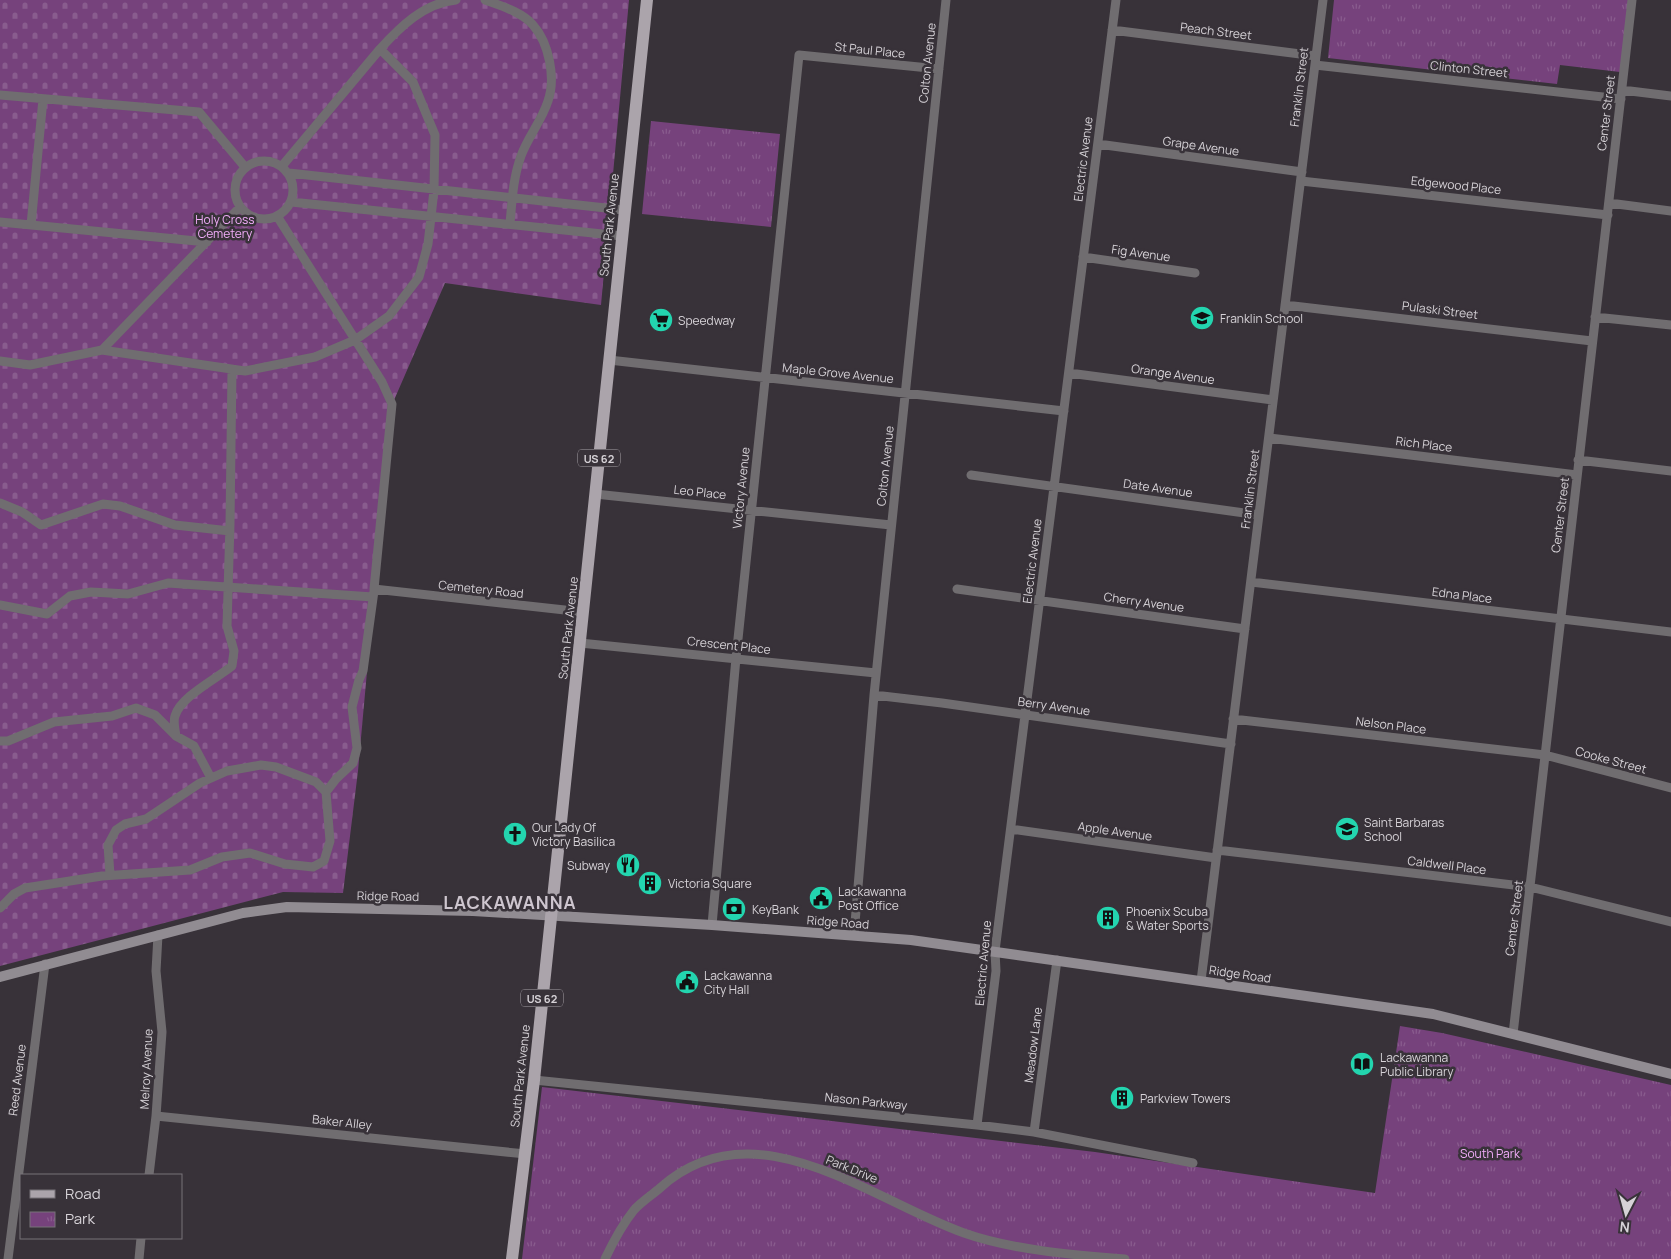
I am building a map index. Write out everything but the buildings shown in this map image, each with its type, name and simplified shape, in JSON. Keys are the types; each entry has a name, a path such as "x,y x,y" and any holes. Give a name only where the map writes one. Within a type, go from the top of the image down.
{"main road":[{"name":"South Park Avenue","path":"512,1259 534,1080 647,0"},
{"name":"Ridge Road","path":"0,978 44,964 243,912 287,907 473,911 854,935 995,951 1433,1014 1671,1074"}],"street":[{"path":"282,166 380,49 404,24 426,9 446,1 456,0"},
{"path":"485,0 515,12 532,24 545,43 551,72 549,100 521,154 516,172 510,224"},
{"name":"Colton Avenue","path":"854,935 876,674 946,0"},
{"name":"Electric Avenue","path":"977,1125 996,971 995,951 1116,0"},
{"name":"Franklin Street","path":"1201,981 1323,0"},
{"name":"Center Street","path":"1513,1034 1632,0"},
{"name":"Peach Street","path":"1112,30 1315,61"},
{"path":"0,360 30,365 102,350 245,371 315,357 355,340 388,316 419,277 428,244 434,190 435,136 413,82 380,49"},
{"name":"St Paul Place","path":"799,55 939,69"},
{"name":"Victory Avenue","path":"712,925 736,658 799,55"},
{"name":"Clinton Street","path":"1315,61 1621,94 1671,96"},
{"path":"0,95 199,112 245,167"},
{"path":"31,225 43,99"},
{"name":"Grape Avenue","path":"1098,144 1301,177"},
{"path":"266,160 282,166 289,173 294,193 286,210 277,216 267,219 256,218 247,214 240,207 234,188 238,175 245,167 256,161 266,160"},
{"path":"289,173 624,210"},
{"name":"Edgewood Place","path":"1301,177 1608,215"},
{"path":"291,202 622,236"},
{"path":"1609,203 1671,210"},
{"path":"102,350 240,207"},
{"path":"277,216 382,382 392,404 375,592 363,671 352,707 357,748 353,763 336,779 326,792"},
{"path":"0,222 207,242"},
{"name":"Fig Avenue","path":"1083,258 1195,273"},
{"name":"Pulaski Street","path":"1285,305 1592,341"},
{"path":"1595,317 1671,326"},
{"name":"Maple Grove Avenue","path":"609,360 1064,411"},
{"path":"176,736 174,718 179,706 200,688 232,666 234,651 227,626 232,369"},
{"name":"Orange Avenue","path":"1068,372 1273,400"},
{"name":"Rich Place","path":"1268,438 1577,474"},
{"path":"1578,460 1671,471"},
{"name":"Date Avenue","path":"971,475 1259,515"},
{"name":"Leo Place","path":"595,494 891,525"},
{"path":"0,503 22,512 41,525 103,504 120,506 175,526 230,530"},
{"name":"Cemetery Road","path":"0,605 47,614 70,596 91,592 128,594 168,582 229,588 375,592 583,612"},
{"name":"Edna Place","path":"1250,582 1671,632"},
{"name":"Cherry Avenue","path":"957,589 1245,629"},
{"name":"Crescent Place","path":"580,643 876,674"},
{"name":"Berry Avenue","path":"874,695 1025,714 1230,744"},
{"path":"0,741 8,741 54,722 112,716 136,708 155,716 176,736 194,746 211,778"},
{"name":"Nelson Place","path":"1234,719 1545,756"},
{"name":"Cooke Street","path":"1545,756 1671,788"},
{"path":"0,908 14,894 25,888 110,875 190,870 222,858 250,853 285,864 313,867 324,861 330,841 326,792 316,782 276,767 261,765 228,772 200,782 146,819 125,824 116,830 108,846 110,875"},
{"name":"Apple Avenue","path":"1011,829 1217,854"},
{"name":"Caldwell Place","path":"1217,854 1530,887 1671,922"},
{"name":"Melroy Avenue","path":"149,1174 156,1116 162,1032 156,971 158,935"},
{"name":"Meadow Lane","path":"1034,1132 1057,960"},
{"name":"Reed Avenue","path":"8,1259 44,964"},
{"name":"Nason Parkway","path":"534,1080 1034,1132 1193,1164"},
{"name":"Baker Alley","path":"156,1116 526,1154"},
{"name":"Park Drive","path":"605,1259 613,1241 634,1210 674,1175 700,1162 740,1154 761,1155 802,1163 842,1177 965,1234 1029,1248 1125,1259"},
{"path":"139,1259 142,1239"}],"green space":[{"name":"Holy Cross Cemetery","path":"0,0 629,0 601,305 445,283 391,407 358,771 343,893 283,892 0,966"},
{"path":"1334,0 1629,0 1620,72 1560,65 1557,84 1328,58"},
{"path":"651,121 780,134 771,227 642,214"},
{"name":"South Park","path":"1400,1026 1442,1033 1671,1085 1671,1259 522,1259 542,1087 1095,1152 1375,1193"}],"place":[{"name":"Franklin School","path":"1202,318"},
{"name":"Speedway","path":"661,320"},
{"name":"Saint Barbaras School","path":"1347,829"},
{"name":"Our Lady Of Victory Basilica","path":"515,834"},
{"name":"Subway","path":"628,865"},
{"name":"Victoria Square","path":"650,883"},
{"name":"Lackawanna Post Office","path":"821,898"},
{"name":"KeyBank","path":"734,909"},
{"name":"Phoenix Scuba & Water Sports","path":"1108,918"},
{"name":"Lackawanna City Hall","path":"687,982"},
{"name":"Lackawanna Public Library","path":"1362,1064"},
{"name":"Parkview Towers","path":"1122,1098"}],"district":[{"name":"LACKAWANNA","path":"510,902"}]}
